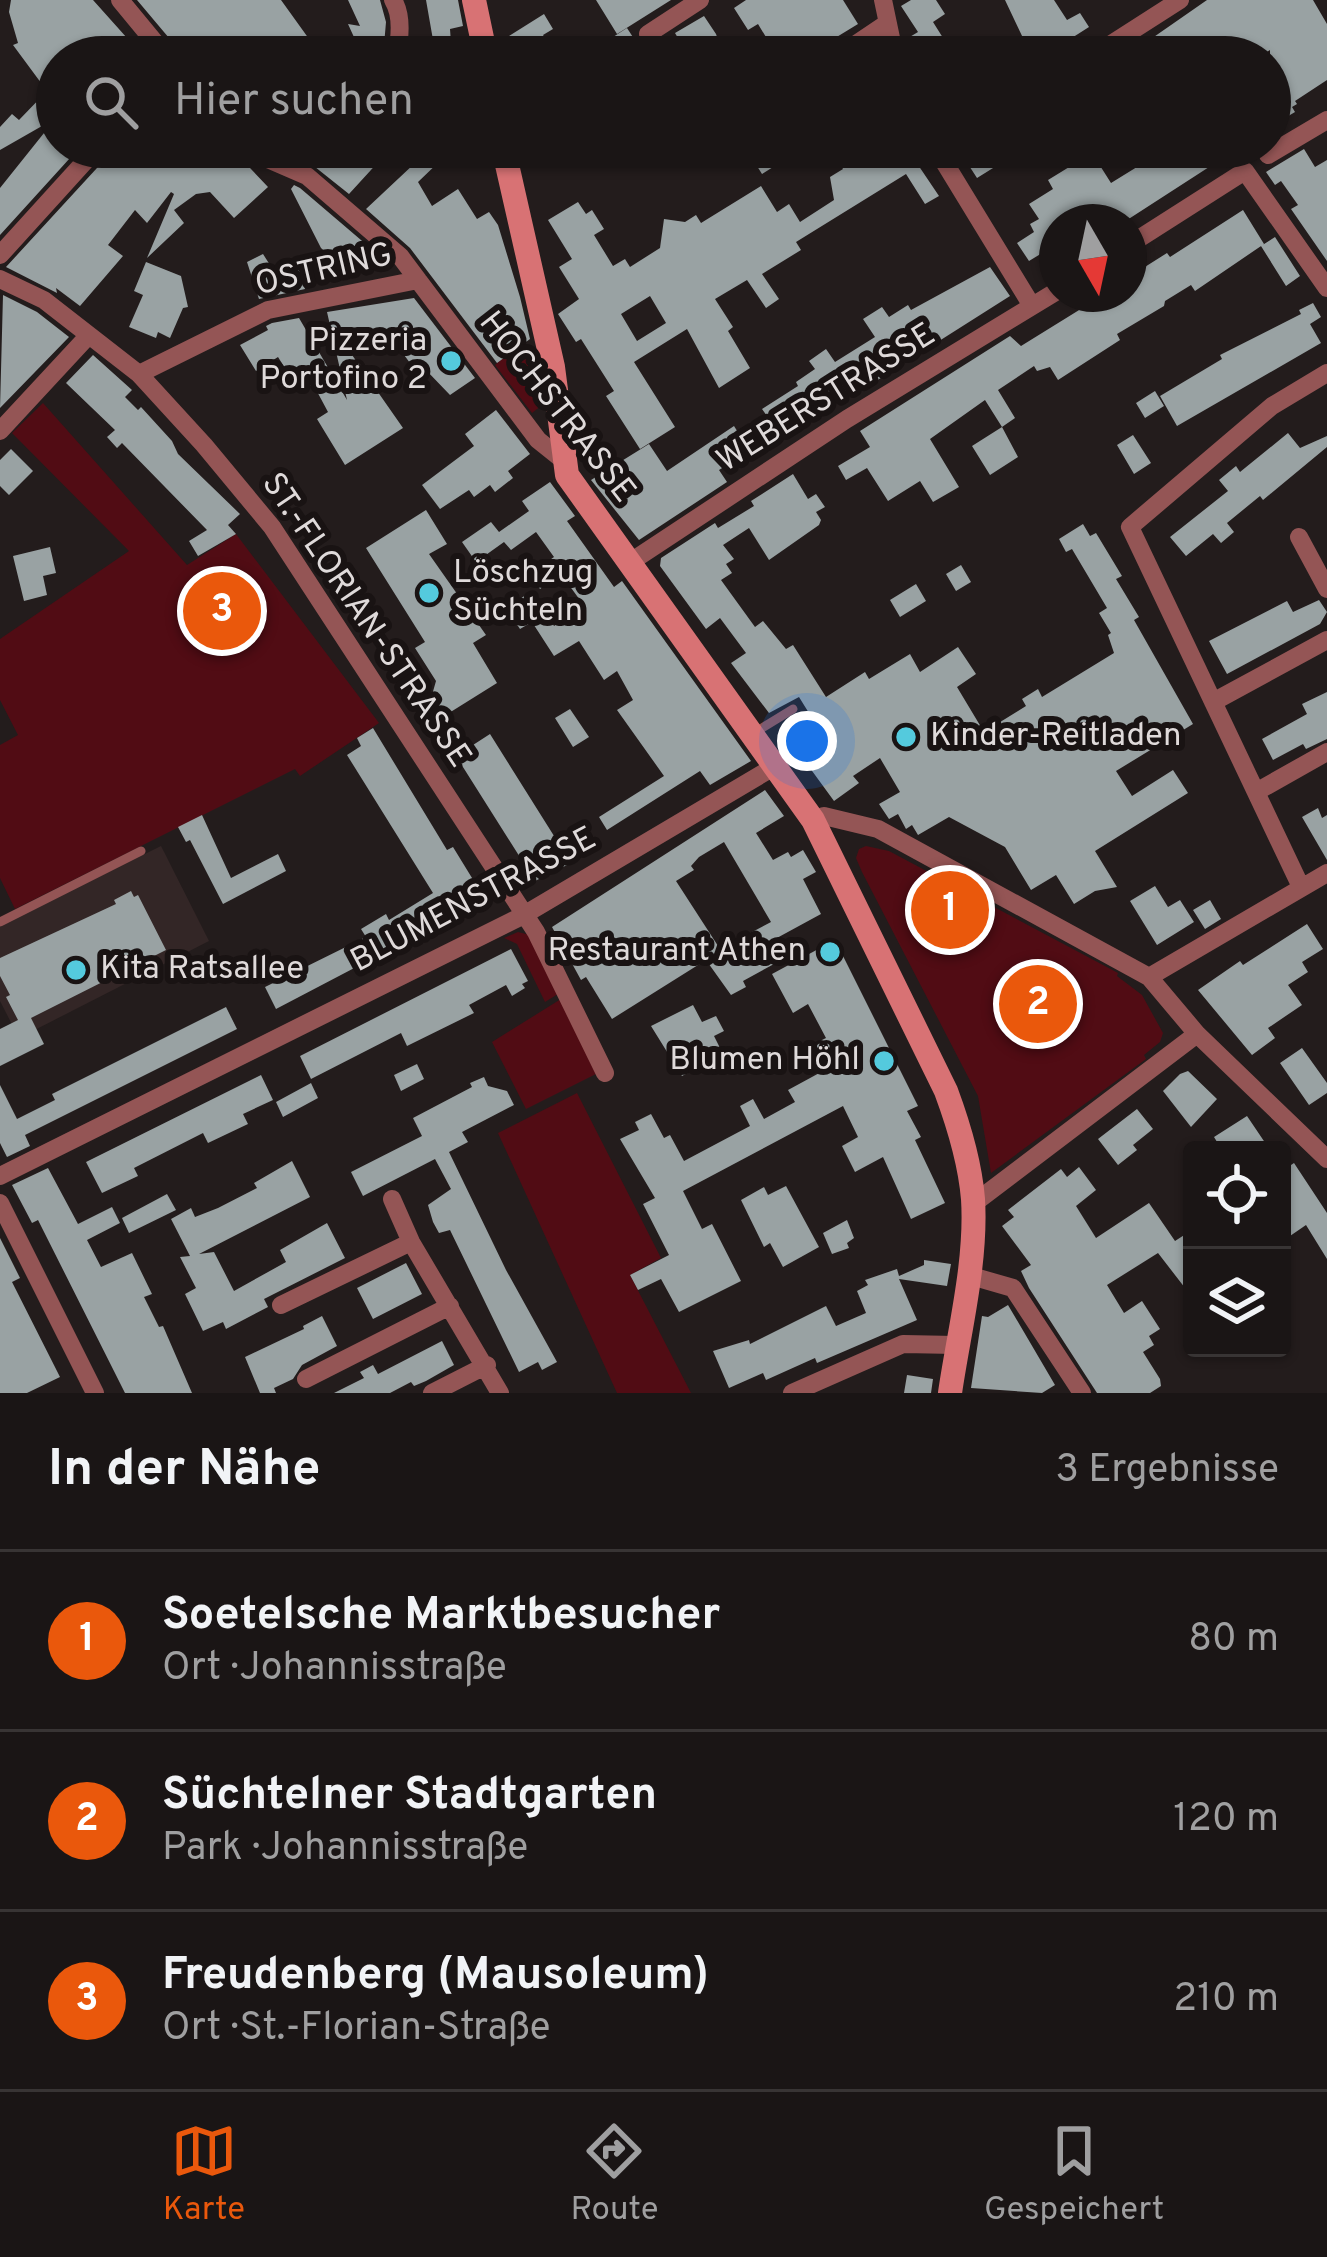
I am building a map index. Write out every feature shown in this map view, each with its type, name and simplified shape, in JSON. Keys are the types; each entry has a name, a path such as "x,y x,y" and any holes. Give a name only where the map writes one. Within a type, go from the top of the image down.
{"main road":[{"path":"474,0 482,36"},
{"path":"512,168 553,367 563,460"},
{"name":"HOCHSTRASSE","path":"563,460 573,484 813,820 946,1091 959,1126 973,1204 968,1275 950,1393"}],"street":[{"path":"120,0 149,36"},
{"path":"393,0 398,8 398,36"},
{"path":"649,36 700,0"},
{"path":"883,0 890,36"},
{"path":"1124,36 1180,0"},
{"path":"868,36 886,24"},
{"path":"1291,141 1327,120"},
{"path":"0,256 79,168"},
{"name":"HOCHSTRASSE","path":"299,168 400,256 538,440 563,460"},
{"path":"953,168 1032,306"},
{"path":"1147,234 1246,171 1327,288"},
{"path":"0,279 44,300 139,374"},
{"name":"OSTRING","path":"139,374 268,310 418,280"},
{"name":"WEBERSTRASSE","path":"632,561 847,419 1039,302"},
{"path":"0,431 89,335"},
{"path":"1301,887 1130,527 1271,406 1327,373"},
{"name":"ST.-FLORIAN-STRASSE","path":"139,374 272,527 536,932 605,1073"},
{"path":"1299,537 1327,589"},
{"path":"1213,702 1327,640"},
{"path":"1256,792 1327,752"},
{"name":"BLUMENSTRASSE","path":"0,1177 522,916 777,765"},
{"path":"813,820 824,816 878,829 1150,977 1197,1034 1327,1159"},
{"path":"1150,977 1327,873"},
{"path":"973,1204 1197,1034"},
{"path":"392,1199 411,1242 500,1393"},
{"path":"0,1203 95,1393"},
{"path":"281,1305 411,1242"},
{"path":"968,1275 1013,1288 1082,1393"},
{"path":"305,1378 450,1306"},
{"path":"792,1393 903,1345 956,1345"},
{"path":"432,1393 487,1365"}],"lane":[{"path":"754,733 794,709"},
{"path":"0,922 141,851"}],"shaded area":[{"path":"524,340 546,402 532,413 495,365"},
{"path":"43,403 187,565 236,534 379,723 300,776 295,769 15,909 0,878 0,745 18,735 0,700 0,639 129,551 12,433"},
{"name":"Kita Ratsallee","path":"161,846 209,941 19,1038 0,1001 0,926"},
{"path":"866,846 889,851 1118,973 1142,995 1163,1033 1160,1042 1144,1055 1146,1059 991,1173 978,1096 862,872 856,858"},
{"path":"518,932 530,935 558,994 545,1002 517,944 504,938"},
{"path":"561,999 596,1074 526,1109 492,1042"},
{"path":"577,1093 661,1258 630,1275 691,1393 617,1393 498,1133"}],"building":[{"path":"11,0 93,0 125,36 36,36 36,76 13,45 18,43 9,12"},
{"path":"137,0 281,0 307,36 167,36"},
{"path":"348,0 380,0 385,36 353,36 348,24 360,26"},
{"path":"426,0 458,0 463,26 450,29 450,36 432,36"},
{"path":"596,0 671,0 617,34"},
{"path":"746,0 843,0 858,24 838,36 765,36 758,24 748,30 734,8"},
{"path":"911,0 936,0 945,14 933,22 942,36 911,36 918,32 901,6"},
{"path":"1005,0 1054,0 1067,20 1080,13 1089,27 1075,36 1022,36"},
{"path":"1207,0 1313,0 1327,24 1327,80 1295,101 1291,114 1291,36 1155,36"},
{"path":"544,14 553,29 544,36 509,36"},
{"path":"704,16 717,36 677,36"},
{"path":"36,102 36,129 0,150 0,127 12,114 19,120"},
{"path":"36,143 36,168 61,168 0,235 0,188"},
{"path":"1304,149 1315,167 1327,160 1327,261 1291,209 1298,205 1281,181 1275,185 1266,172 1291,168 1291,157"},
{"path":"97,168 250,168 268,187 234,218 210,192 196,194 174,210 184,223 147,258 174,194 147,223 135,210 108,245 123,256 80,306 56,288 57,293 6,267"},
{"path":"316,168 373,168 349,194"},
{"path":"410,168 433,168 418,182 432,206 458,189 477,219 489,212 498,225 530,339 497,363 410,248 366,209"},
{"path":"920,168 939,196 925,204 906,174 796,242 801,250 762,274 779,299 766,308 747,280 715,299 750,368 719,388 687,329 634,362 675,427 640,449 606,396 614,391 581,339 576,342 558,314 579,299 559,267 572,259 548,220 578,202 586,214 592,210 604,229 594,235 613,266 625,259 630,267 660,248 664,219 685,222 696,215 701,223 761,186 777,212 789,204 800,222 834,200 830,177 843,169","holes":["650,296 666,323 637,341 621,314"]},
{"path":"971,168 993,168 977,178"},
{"path":"1068,168 1102,168 1111,183 1135,168 1208,168 1147,207 1039,204 1039,219 1029,204 1053,189 1048,180"},
{"path":"294,185 368,246 341,264 336,253 330,256 321,248 291,189"},
{"path":"1243,210 1264,244 1195,291 1191,285 1165,301 1117,334 1120,340 1058,380 1050,367 1037,371 1034,366 998,390 1015,418 1002,427 985,400 930,439 959,487 933,502 920,481 888,501 867,468 846,480 838,466 870,447 860,431 1010,336 1021,346 1076,312 1147,312 1147,266 1167,253 1170,257"},
{"path":"1039,219 1039,255 1029,261 1017,243 1034,232 1030,224"},
{"path":"1275,237 1300,276 1286,286 1261,246"},
{"path":"263,254 277,276 300,270 305,289 259,299 247,262"},
{"path":"146,262 181,276 188,307 183,308 170,338 158,332 156,338 129,327 143,295 134,291"},
{"path":"990,267 1010,296 854,395 851,390 760,448 758,455 746,453 719,470 727,482 639,540 591,480 649,444 667,471 734,426 739,434 767,416 762,409 815,369 809,361 826,349 835,362 875,337 863,319 882,307 889,317 908,305 911,310"},
{"path":"3,295 37,312 69,337 0,408"},
{"path":"414,298 475,378 450,395 425,369 418,374 388,333 343,342 403,428 345,465 317,419 328,412 313,384 300,392 278,357 256,371 240,345 272,323 299,318 347,400 327,312"},
{"path":"1313,303 1321,317 1310,324 1321,343 1177,426 1160,396 1222,359 1220,355 1301,314 1299,310"},
{"path":"93,355 132,390 125,397 138,410 141,407 178,454 240,514 228,525 236,534 198,556 189,541 207,530 122,443 117,448 107,437 115,430 66,383"},
{"path":"1155,391 1164,406 1145,418 1136,403"},
{"path":"496,410 530,454 508,471 513,478 495,492 490,485 474,497 469,490 440,509 422,485 474,446 465,434"},
{"path":"1002,427 1018,457 990,475 972,446"},
{"path":"1288,433 1300,448 1327,436 1327,447 1227,523 1234,532 1221,543 1213,534 1186,556 1170,537 1228,491 1219,480 1236,466 1240,472"},
{"path":"1133,435 1151,463 1134,474 1117,445"},
{"path":"11,449 33,471 9,495 0,486 0,460"},
{"path":"793,474 808,499 816,494 825,507 816,512 819,525 769,560 749,528 723,545 734,559 726,564 732,573 721,580 755,627 763,621 786,649 793,645 826,697 865,672 869,679 910,654 920,672 958,647 976,674 957,687 984,732 1026,706 1022,699 1038,689 1042,697 1114,653 1111,633 1099,613 1107,608 1072,549 1066,552 1059,539 1083,524 1090,536 1096,533 1122,576 1116,579 1139,617 1134,620 1193,724 1116,771 1132,796 1173,770 1188,793 1095,851 1117,887 1095,891 1074,904 1056,875 1031,890 1005,847 949,817 918,835 912,825 906,829 898,814 889,819 879,804 900,792 880,758 853,776 859,783 834,801 807,764 830,747 799,697 769,713 731,663 746,653 720,618 706,629 660,566 661,558 715,523 718,528 754,506 751,501"},
{"path":"550,482 575,516 567,521 614,587 622,581 751,761 710,785 700,771 607,830 599,817 664,776 617,710 633,700 617,671 604,680 579,641 554,656 532,622 520,629 506,608 532,591 554,626 585,607 561,574 540,589 530,574 554,557 536,532 511,550 504,542 476,562 462,542 491,522 499,532 529,511 522,501"},
{"path":"426,510 447,544 429,554 486,635 473,643 497,683 441,718 433,717 428,709 436,681 415,648 425,642 366,548"},
{"path":"50,547 56,573 43,576 47,595 24,601 13,556"},
{"path":"961,565 971,582 956,591 946,574"},
{"path":"916,584 926,601 900,617 890,600"},
{"path":"223,599 235,612 221,623 210,610"},
{"path":"1319,600 1327,612 1320,624 1227,674 1209,641 1287,601 1293,612"},
{"path":"1327,692 1327,739 1306,749 1303,744 1273,760 1262,739 1307,714 1302,704"},
{"path":"570,709 589,737 573,747 555,718"},
{"path":"373,728 447,850 453,847 480,891 455,907 459,915 405,948 402,943 276,1009 265,987 366,937 361,929 386,914 389,920 433,893 347,755 361,746 357,738"},
{"path":"490,734 571,863 535,881 456,756"},
{"path":"765,790 784,816 756,833 773,860 803,850 816,872 803,879 821,914 764,945 774,964 743,981 746,987 731,995 706,960 612,1019 586,977 581,980 552,927","holes":["724,842 771,922 720,949 676,881 694,870 691,866 699,857"]},
{"path":"1318,808 1322,818 1327,815 1327,860 1302,817"},
{"path":"202,815 231,878 278,854 286,871 223,904 190,840 186,842 178,827"},
{"path":"1155,886 1168,907 1180,900 1194,922 1157,945 1130,901"},
{"path":"131,891 134,897 138,895 166,950 31,1018 44,1044 0,1066 0,1029 18,1020 6,997 10,995 0,976 0,958 116,904 114,900"},
{"path":"1210,900 1221,919 1205,929 1193,910"},
{"path":"1307,924 1323,949 1302,962 1308,972 1288,985 1302,1005 1268,1028 1275,1038 1252,1055 1198,990"},
{"path":"835,940 918,1106 907,1111 921,1137 915,1140 945,1203 911,1219 883,1157 855,1172 842,1146 858,1137 843,1106 683,1191 702,1229 712,1224 741,1281 679,1312 661,1279 638,1290 630,1275 669,1255 643,1204 655,1198 620,1139 639,1130 635,1122 651,1114 684,1161 750,1126 740,1106 753,1099 764,1119 795,1102 788,1090 823,1071 810,1046 826,1038 808,1004 793,1013 772,974"},
{"path":"511,949 528,981 522,984 525,988 512,996 506,985 469,1005 474,1013 407,1046 401,1033 311,1079 300,1056"},
{"path":"693,1005 702,1022 716,1016 724,1031 714,1036 723,1054 682,1076 651,1026"},
{"path":"226,1007 237,1029 25,1135 30,1146 7,1157 0,1143 0,1085 17,1119 55,1100 52,1094"},
{"path":"1302,1048 1327,1083 1327,1093 1309,1105 1280,1063"},
{"path":"417,1064 424,1079 401,1091 394,1075"},
{"path":"1188,1071 1217,1099 1191,1127 1163,1091"},
{"path":"261,1075 273,1100 243,1114 248,1124 208,1143 203,1133 134,1168 138,1176 102,1193 86,1162"},
{"path":"484,1077 488,1086 507,1091 514,1105 462,1132 468,1142 449,1152 557,1362 542,1370 538,1362 519,1372 450,1230 439,1233 433,1222 428,1205 451,1189 435,1159 363,1196 351,1172 422,1136 413,1118"},
{"path":"311,1083 318,1098 283,1117 276,1102"},
{"path":"1137,1109 1153,1129 1118,1165 1098,1139"},
{"path":"1247,1116 1264,1141 1216,1141 1214,1137"},
{"path":"292,1161 310,1197 199,1254 214,1252 234,1291 286,1262 280,1250 327,1223 345,1258 264,1299 268,1307 226,1329 223,1322 203,1331 185,1294 196,1288 180,1257 190,1256 171,1219 191,1208 195,1217 218,1208 257,1188 254,1183"},
{"path":"1291,1165 1327,1213 1327,1259 1306,1225 1291,1235"},
{"path":"1079,1167 1096,1190 1076,1206 1096,1238 1149,1203 1175,1241 1183,1236 1183,1285 1158,1253 1107,1285 1124,1313 1142,1301 1160,1329 1149,1336 1154,1345 1143,1352 1160,1379 1161,1386 1150,1393 1097,1393 1029,1288 1021,1271 1031,1265 1002,1226 1014,1217 1008,1210 1061,1169 1067,1177"},
{"path":"48,1168 78,1224 112,1207 120,1223 87,1240 101,1267 132,1253 152,1294 144,1297 159,1327 163,1326 192,1393 125,1393 38,1220 32,1223 12,1185"},
{"path":"786,1186 819,1247 783,1267 770,1243 764,1247 741,1200 764,1187 768,1195"},
{"path":"167,1194 176,1210 129,1233 122,1218"},
{"path":"847,1220 854,1238 847,1243 849,1248 832,1254 823,1233"},
{"path":"0,1238 20,1278 12,1282 60,1377 27,1393 0,1393"},
{"path":"924,1260 951,1264 947,1286 899,1279 917,1320 817,1363 815,1358 766,1380 763,1373 729,1388 713,1351 749,1340 750,1344 826,1306 836,1326 866,1313 857,1291 868,1285 865,1280 897,1269 899,1276 924,1265"},
{"path":"406,1263 422,1294 373,1319 357,1288"},
{"path":"1008,1305 1055,1385 1042,1393 971,1388 982,1316"},
{"path":"322,1316 337,1346 302,1365 293,1379 274,1388 276,1393 260,1393 245,1357"},
{"path":"442,1341 454,1365 426,1381 414,1386 411,1382 390,1393 334,1393 364,1378 360,1372 373,1365 378,1374"},
{"path":"907,1375 933,1379 931,1393 904,1393"}],"place":[{"name":"Pizzeria Portofino 2","path":"451,361"},
{"name":"Löschzug Süchteln","path":"429,593"},
{"name":"Freudenberg (Mausoleum)","path":"222,611"},
{"name":"Kinder-Reitladen","path":"906,737"},
{"name":"Soetelsche Marktbesucher","path":"950,910"},
{"name":"Restaurant Athen","path":"830,952"},
{"name":"Kita Ratsallee","path":"76,970"},
{"name":"Süchtelner Stadtgarten","path":"1038,1004"},
{"name":"Blumen Höhl","path":"884,1061"}]}
